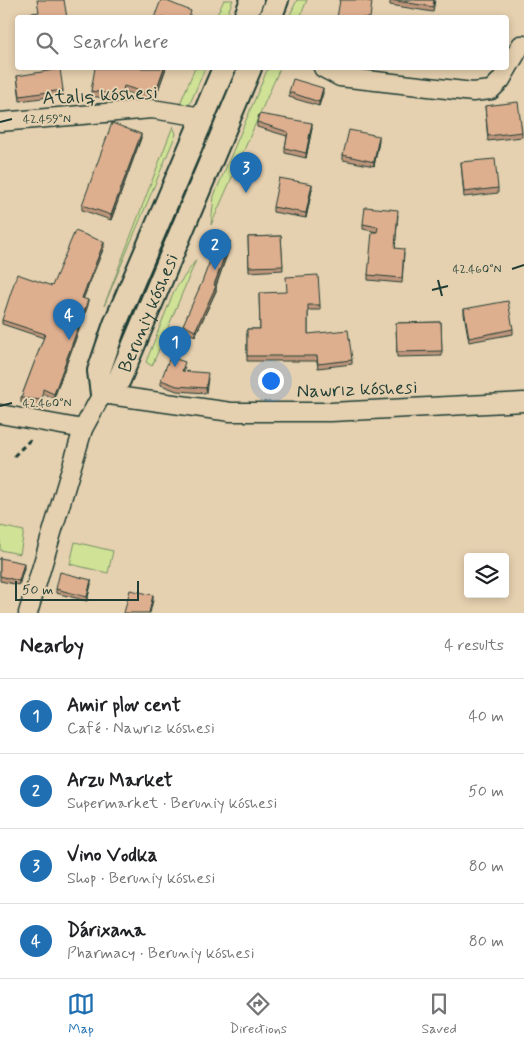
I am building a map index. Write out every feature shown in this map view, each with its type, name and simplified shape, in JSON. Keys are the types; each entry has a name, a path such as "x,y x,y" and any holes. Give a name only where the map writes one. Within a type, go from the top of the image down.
{"street":[{"path":"245,15 252,0"},
{"path":"271,15 278,0"},
{"path":"509,66 521,45 524,45"},
{"name":"Beruniy kóshesi","path":"102,394 99,371 115,324 223,70"},
{"name":"Beruniy kóshesi","path":"102,394 119,380 249,70"},
{"path":"327,70 340,77 473,92 491,90 501,80 507,70"},
{"name":"Atalıq kóshesi","path":"0,122 152,109 203,117"},
{"path":"28,613 83,429 102,394"},
{"name":"Nawrız kóshesi","path":"102,394 231,412 331,412 524,402"},
{"path":"0,414 83,429"}],"green space":[{"path":"224,0 233,0 227,15 217,15"},
{"path":"297,0 307,0 301,15 290,15"},
{"path":"194,70 204,70 189,106 179,106"},
{"path":"267,70 279,70 211,225 214,196"},
{"path":"173,126 176,134 104,306"},
{"path":"196,260 152,366 146,362 174,291"},
{"path":"0,526 24,531 20,554 0,550"},
{"path":"75,542 113,551 108,573 70,564"}],"building":[{"path":"37,0 64,0 66,15 24,15 39,12"},
{"path":"161,0 191,11 190,15 155,15"},
{"path":"340,0 372,2 370,15 338,15"},
{"path":"390,0 434,0 433,7"},
{"path":"60,70 63,90 20,96 17,76"},
{"path":"95,70 163,70 155,93 146,93 124,86 122,95 91,91"},
{"path":"293,79 323,88 319,102 289,92"},
{"path":"518,102 522,132 488,136 485,106"},
{"path":"259,114 312,123 306,153 285,148 288,132 257,122"},
{"path":"112,123 141,134 111,215 82,205"},
{"path":"349,130 379,136 374,162 343,155"},
{"path":"495,159 498,188 464,192 461,162"},
{"path":"279,178 312,184 306,213 273,207"},
{"path":"365,207 398,210 395,248 404,249 402,278 368,275 372,232 377,232 378,227 363,224"},
{"path":"75,231 104,242 82,298 88,300 54,394 43,389 42,400 21,398 45,334 2,320 17,274 52,286"},
{"path":"281,236 283,266 249,267 248,237"},
{"path":"219,237 230,241 214,285 216,286 195,331 183,325"},
{"path":"318,275 320,305 308,305 308,334 348,330 352,360 318,364 317,356 247,356 247,329 260,329 259,293 287,292 286,277"},
{"path":"508,301 513,329 469,338 464,309"},
{"path":"441,322 442,351 397,352 396,323"},
{"path":"170,357 185,362 182,371 208,373 206,388 177,386 161,380"},
{"path":"0,558 24,563 19,581 0,576"},
{"path":"60,572 91,580 87,597 56,589"},
{"path":"130,590 153,595 149,613 124,613"}],"place":[{"name":"Vino Vodka","path":"246,193"},
{"name":"Arzu Market","path":"215,270"},
{"name":"Dárixana","path":"69,340"},
{"name":"Amir plov cent","path":"175,367"}]}
